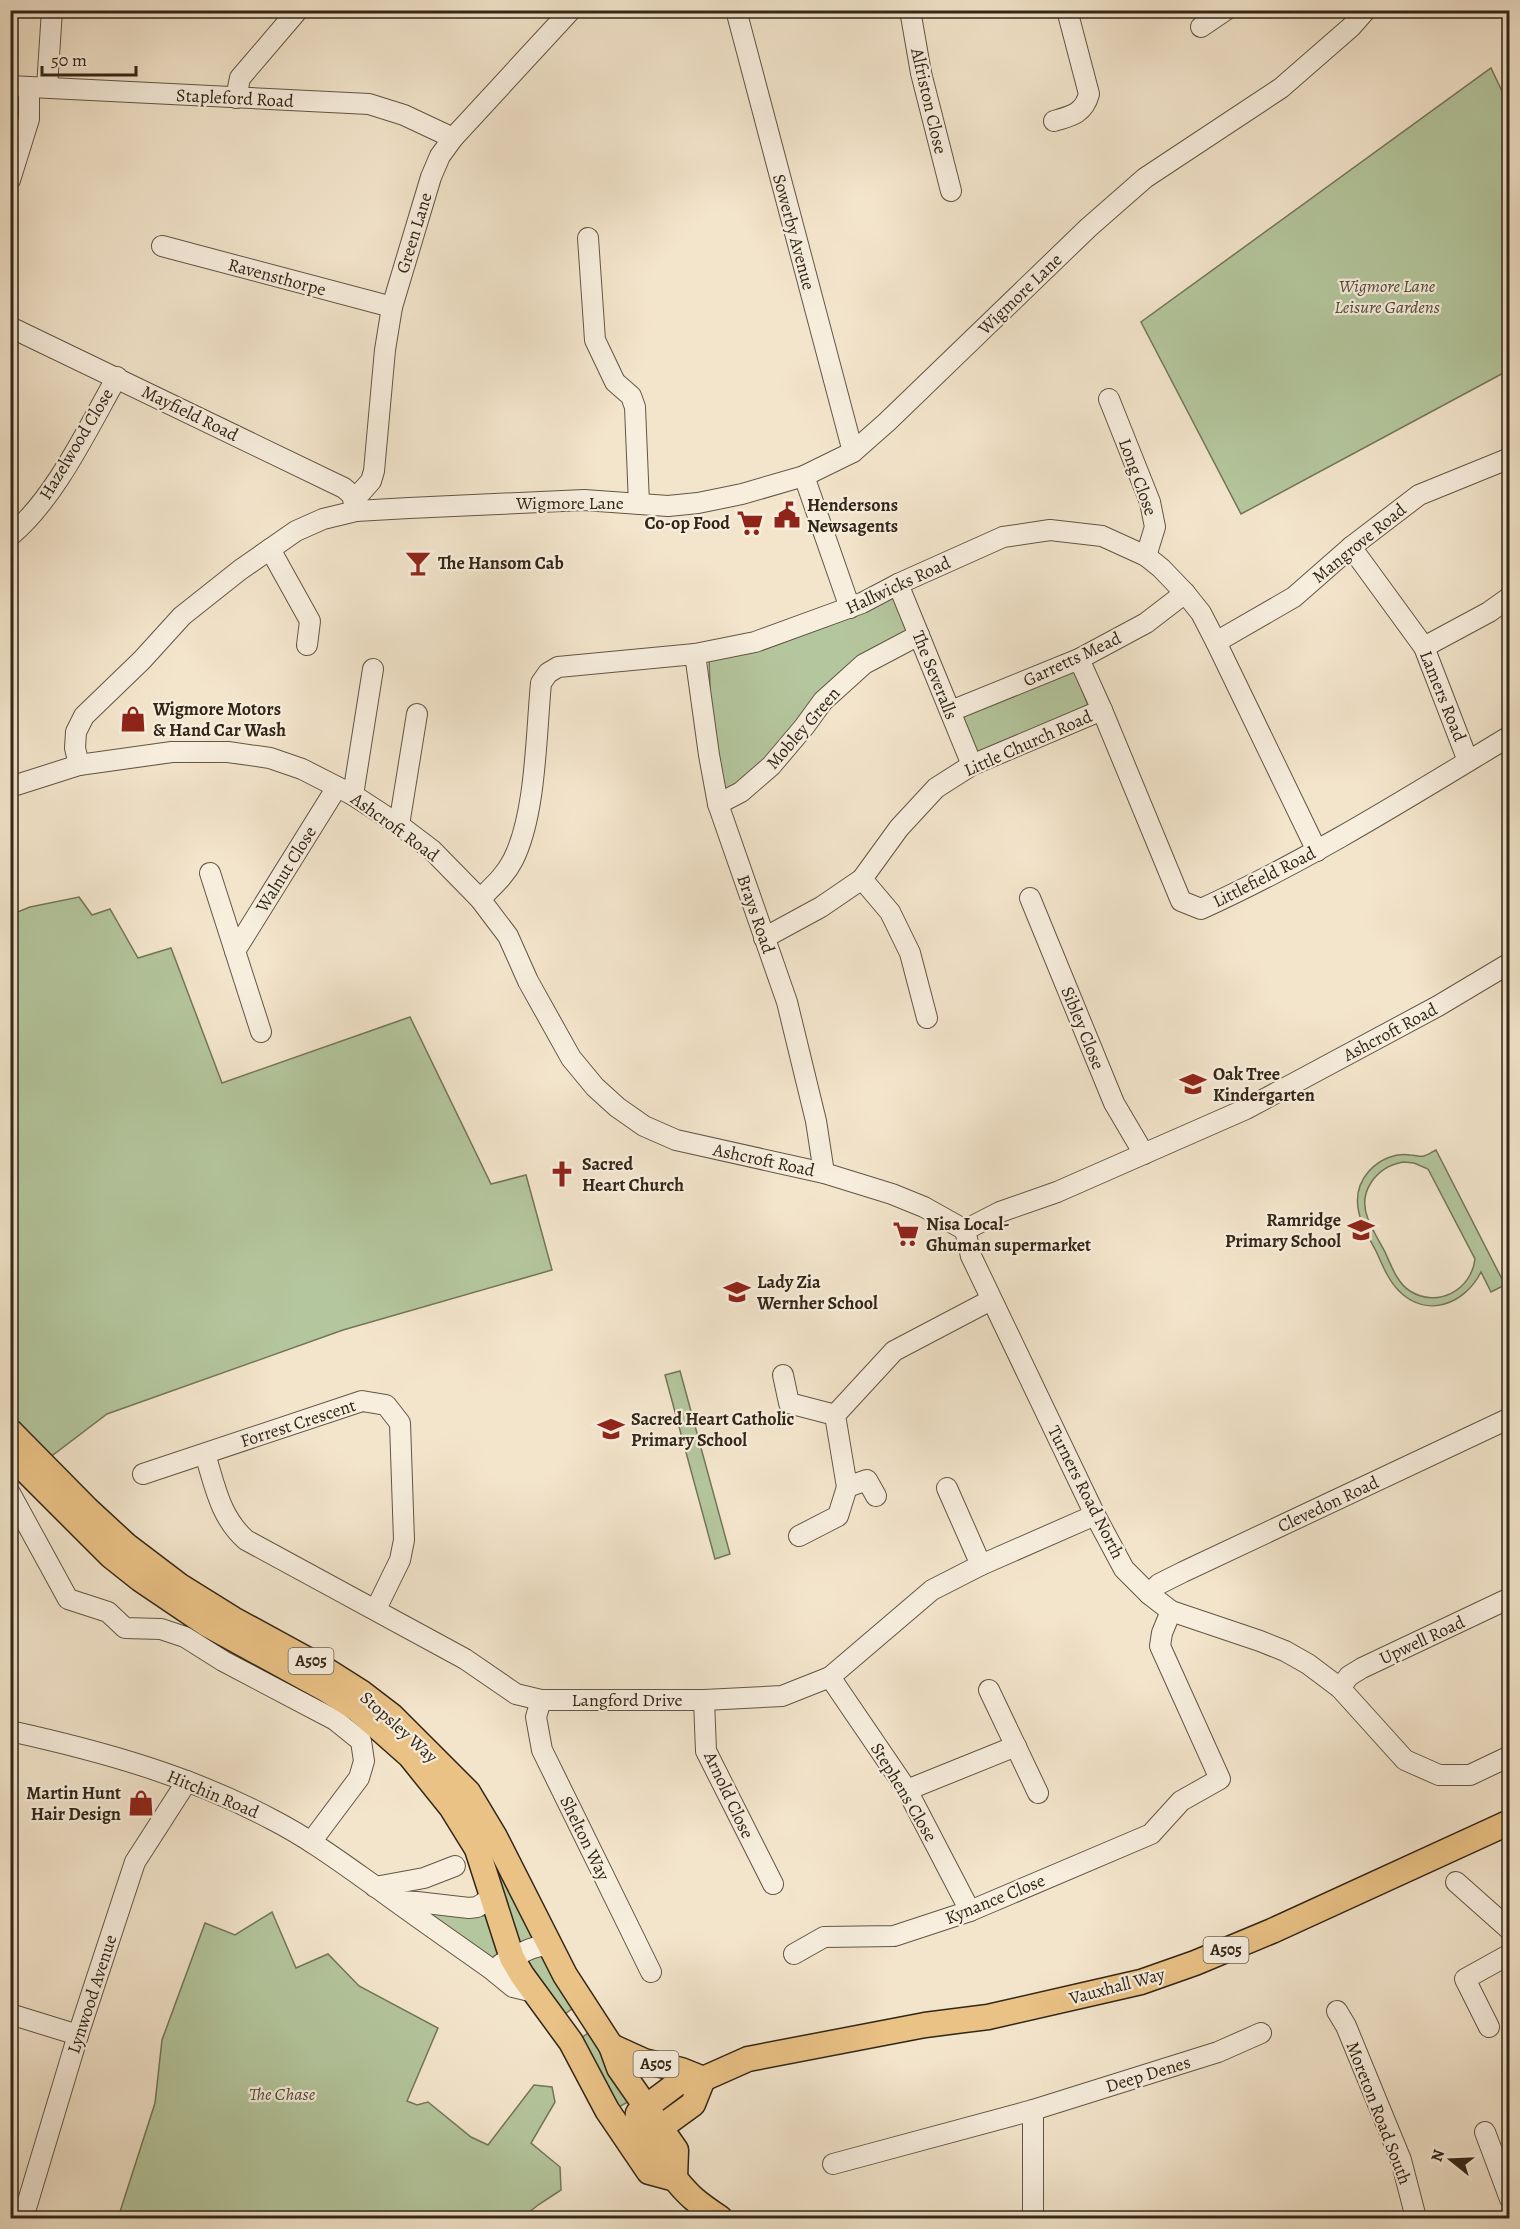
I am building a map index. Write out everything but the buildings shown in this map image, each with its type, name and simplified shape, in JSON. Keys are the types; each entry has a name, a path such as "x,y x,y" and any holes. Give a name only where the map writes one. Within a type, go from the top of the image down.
{"main road":[{"name":"Stopsley Way","path":"10,1431 126,1545 180,1586 363,1693 392,1716 468,1792 495,1837 565,1975 611,2046 619,2068 645,2106"},
{"name":"Stopsley Way","path":"10,1455 111,1556 140,1579 208,1625 325,1689 358,1710 396,1743 435,1785 466,1829 481,1860 493,1897 502,1963 534,1992 571,2042 617,2124"},
{"name":"Vauxhall Way","path":"645,2106 678,2083 703,2079 748,2059 924,2025 988,2018 1141,1982 1195,1963 1272,1931 1509,1822"},
{"name":"A505","path":"611,2046 644,2061 681,2070 703,2079 693,2104 652,2131"},
{"path":"645,2106 652,2131 676,2150 675,2179"},
{"path":"617,2124 635,2134 652,2131"},
{"path":"617,2124 649,2172 675,2179 693,2198 720,2218"}],"street":[{"path":"10,180 29,119 29,86 52,10"},
{"path":"236,98 240,78 298,10"},
{"name":"Green Lane","path":"355,505 371,481 374,471 385,350 392,307 431,177 453,138 571,10"},
{"name":"Sowerby Avenue","path":"736,10 853,453"},
{"name":"Alfriston Close","path":"910,10 921,73 951,191"},
{"path":"1054,121 1077,114 1087,103 1089,94 1067,10"},
{"path":"1201,27 1226,10"},
{"name":"Wigmore Lane","path":"79,765 75,748 76,732 84,716 142,660 182,615 296,531 355,505 584,500 668,506 698,503 742,494 804,476 853,453 1088,228 1145,178 1281,88 1351,27 1366,10"},
{"name":"Stapleford Road","path":"29,86 369,104 404,115 453,138"},
{"path":"588,238 595,340 615,382 631,396 635,408 639,504"},
{"name":"Ravensthorpe","path":"162,246 392,307"},
{"name":"Mayfield Road","path":"10,327 344,488 352,495 355,505"},
{"name":"Hazelwood Close","path":"10,536 40,504 70,460 117,377"},
{"name":"Long Close","path":"1109,399 1150,502 1155,527 1146,556"},
{"name":"Mangrove Road","path":"1216,642 1294,597 1351,547 1419,495 1509,458"},
{"path":"804,476 850,608"},
{"name":"Hallwicks Road","path":"480,899 500,880 520,845 530,797 541,683 548,673 558,667 695,654 755,642 850,608 1003,537 1050,530 1102,536 1146,556 1185,593 1201,614 1216,642 1317,851"},
{"name":"Lamers Road","path":"1351,547 1424,647 1468,761"},
{"path":"270,549 310,621 307,645"},
{"name":"The Severalls","path":"898,584 972,765"},
{"name":"Garretts Mead","path":"951,711 1079,659 1146,623 1185,593"},
{"path":"1424,647 1489,612 1509,597"},
{"name":"Mobley Green","path":"718,804 741,792 771,766 823,701 864,664 919,635"},
{"name":"Brays Road","path":"695,654 718,804 787,1002 816,1121 824,1173"},
{"name":"Littlefield Road","path":"1079,659 1181,901 1201,909 1258,883 1317,851 1509,736"},
{"path":"345,791 373,669"},
{"name":"Little Church Road","path":"764,938 821,907 862,879 899,828 936,788 972,765 1102,710"},
{"path":"399,825 417,714"},
{"name":"Ashcroft Road","path":"10,787 79,765 172,752 228,752 270,758 302,768 345,791 399,825 432,850 480,899 508,936 528,981 571,1058 595,1087 617,1107 644,1126 676,1140 824,1173 892,1194 924,1207 965,1230 1000,1212 1057,1192 1246,1109 1438,1006 1509,963"},
{"name":"Walnut Close","path":"235,951 345,791"},
{"path":"210,873 261,1032"},
{"path":"862,879 890,912 910,953 927,1018"},
{"name":"Sibley Close","path":"1030,898 1114,1103 1144,1154"},
{"name":"Turners Road North","path":"965,1230 971,1256 991,1300 1095,1515 1124,1569 1149,1594 1171,1611 1285,1651 1308,1664 1340,1688 1405,1760 1439,1775 1470,1775 1509,1756"},
{"path":"835,1415 894,1350 991,1300"},
{"path":"783,1375 789,1403 835,1415"},
{"name":"Forrest Crescent","path":"143,1474 362,1401 386,1404 400,1423 404,1540 400,1560 376,1609"},
{"path":"799,1536 837,1516 847,1487 835,1415"},
{"name":"Clevedon Road","path":"1149,1594 1159,1584 1509,1418"},
{"name":"Langford Drive","path":"205,1454 223,1509 233,1528 246,1540 465,1659 516,1694 541,1700 704,1700 782,1696 830,1677 932,1590 981,1565 1095,1515"},
{"path":"847,1487 867,1480 876,1496"},
{"path":"947,1488 981,1565"},
{"name":"Stopsley Way","path":"10,1493 68,1599 108,1612 125,1628 161,1629 185,1637 223,1661 335,1720 361,1741 364,1761 359,1778 311,1842"},
{"name":"Upwell Road","path":"1340,1688 1349,1676 1362,1668 1509,1599"},
{"name":"Kynance Close","path":"794,1954 824,1937 894,1936 970,1911 1151,1834 1181,1801 1220,1779 1160,1646 1162,1633 1171,1611"},
{"name":"Stephens Close","path":"830,1677 907,1790 970,1911"},
{"path":"989,1690 1038,1793"},
{"name":"Shelton Way","path":"541,1700 536,1717 542,1750 651,1972"},
{"name":"Arnold Close","path":"704,1700 706,1751 773,1884"},
{"name":"Hitchin Road","path":"10,1731 84,1748 218,1792 311,1842 396,1901 502,1963"},
{"path":"907,1790 1016,1746"},
{"name":"Lynwood Avenue","path":"22,2218 78,2035 135,1862 187,1781"},
{"path":"375,1887 424,1878 455,1866"},
{"path":"1456,1882 1509,1930"},
{"name":"Hitchin Road","path":"396,1901 469,1908 477,1907 493,1897"},
{"path":"502,1963 540,1945 550,1946"},
{"path":"1490,2027 1465,1979 1509,1954"},
{"name":"Moreton Road South","path":"1337,2011 1346,2026 1401,2160 1416,2218"},
{"path":"10,2014 78,2035"},
{"name":"Deep Denes","path":"833,2164 1033,2110 1218,2052 1260,2033"},
{"path":"1033,2110 1033,2218"},
{"path":"1485,2132 1509,2199"}],"green space":[{"name":"Wigmore Lane Leisure Gardens","path":"1491,68 1509,106 1509,370 1241,514 1141,322"},
{"path":"895,594 910,631 767,762 722,795 711,712 709,659"},
{"path":"1074,669 1089,708 977,755 961,714"},
{"path":"79,897 92,915 110,909 138,958 171,948 222,1083 410,1017 491,1184 526,1175 552,1270 343,1330 107,1414 49,1458 11,1420 10,915 30,907"},
{"path":"1436,1150 1505,1285 1491,1292 1481,1272 1465,1292 1445,1304 1433,1306 1410,1300 1392,1282 1366,1232 1357,1201 1362,1181 1378,1163 1393,1156 1422,1156","holes":["1403,1162 1414,1163 1428,1169 1475,1259 1467,1280 1460,1288 1441,1297 1420,1296 1405,1288 1372,1228 1365,1209 1367,1190 1377,1175 1393,1165"]},
{"path":"680,1371 730,1554 715,1559 665,1375"},
{"path":"10,1440 91,1520 155,1576 198,1607 348,1690 382,1715 414,1745 469,1812 496,1858 536,1936 519,1947 516,1946 495,1877 477,1834 442,1783 392,1729 348,1695 225,1628 144,1573 100,1535 11,1445"},
{"path":"425,1910 452,1910 491,1917 500,1958 493,1958"},
{"name":"The Chase","path":"272,1912 296,1968 328,1954 359,1986 438,2028 407,2101 417,2105 428,2102 471,2137 488,2145 534,2085 552,2087 555,2102 531,2143 560,2167 561,2190 522,2218 118,2218 155,2103 162,2040 205,1923 235,1935"},
{"path":"544,1953 576,2006 562,2016 524,1956"},
{"path":"588,2033 633,2099 619,2107 579,2040"}],"place":[{"name":"Hendersons Newsagents","path":"787,515"},
{"name":"Co-op Food","path":"750,523"},
{"name":"The Hansom Cab","path":"418,563"},
{"name":"Wigmore Motors & Hand Car Wash","path":"133,719"},
{"name":"Oak Tree Kindergarten","path":"1193,1084"},
{"name":"Sacred Heart Church","path":"562,1174"},
{"name":"Ramridge Primary School","path":"1361,1230"},
{"name":"Nisa Local- Ghuman supermarket","path":"906,1234"},
{"name":"Lady Zia Wernher School","path":"737,1292"},
{"name":"Sacred Heart Catholic Primary School","path":"611,1429"},
{"name":"Martin Hunt Hair Design","path":"141,1803"}]}
